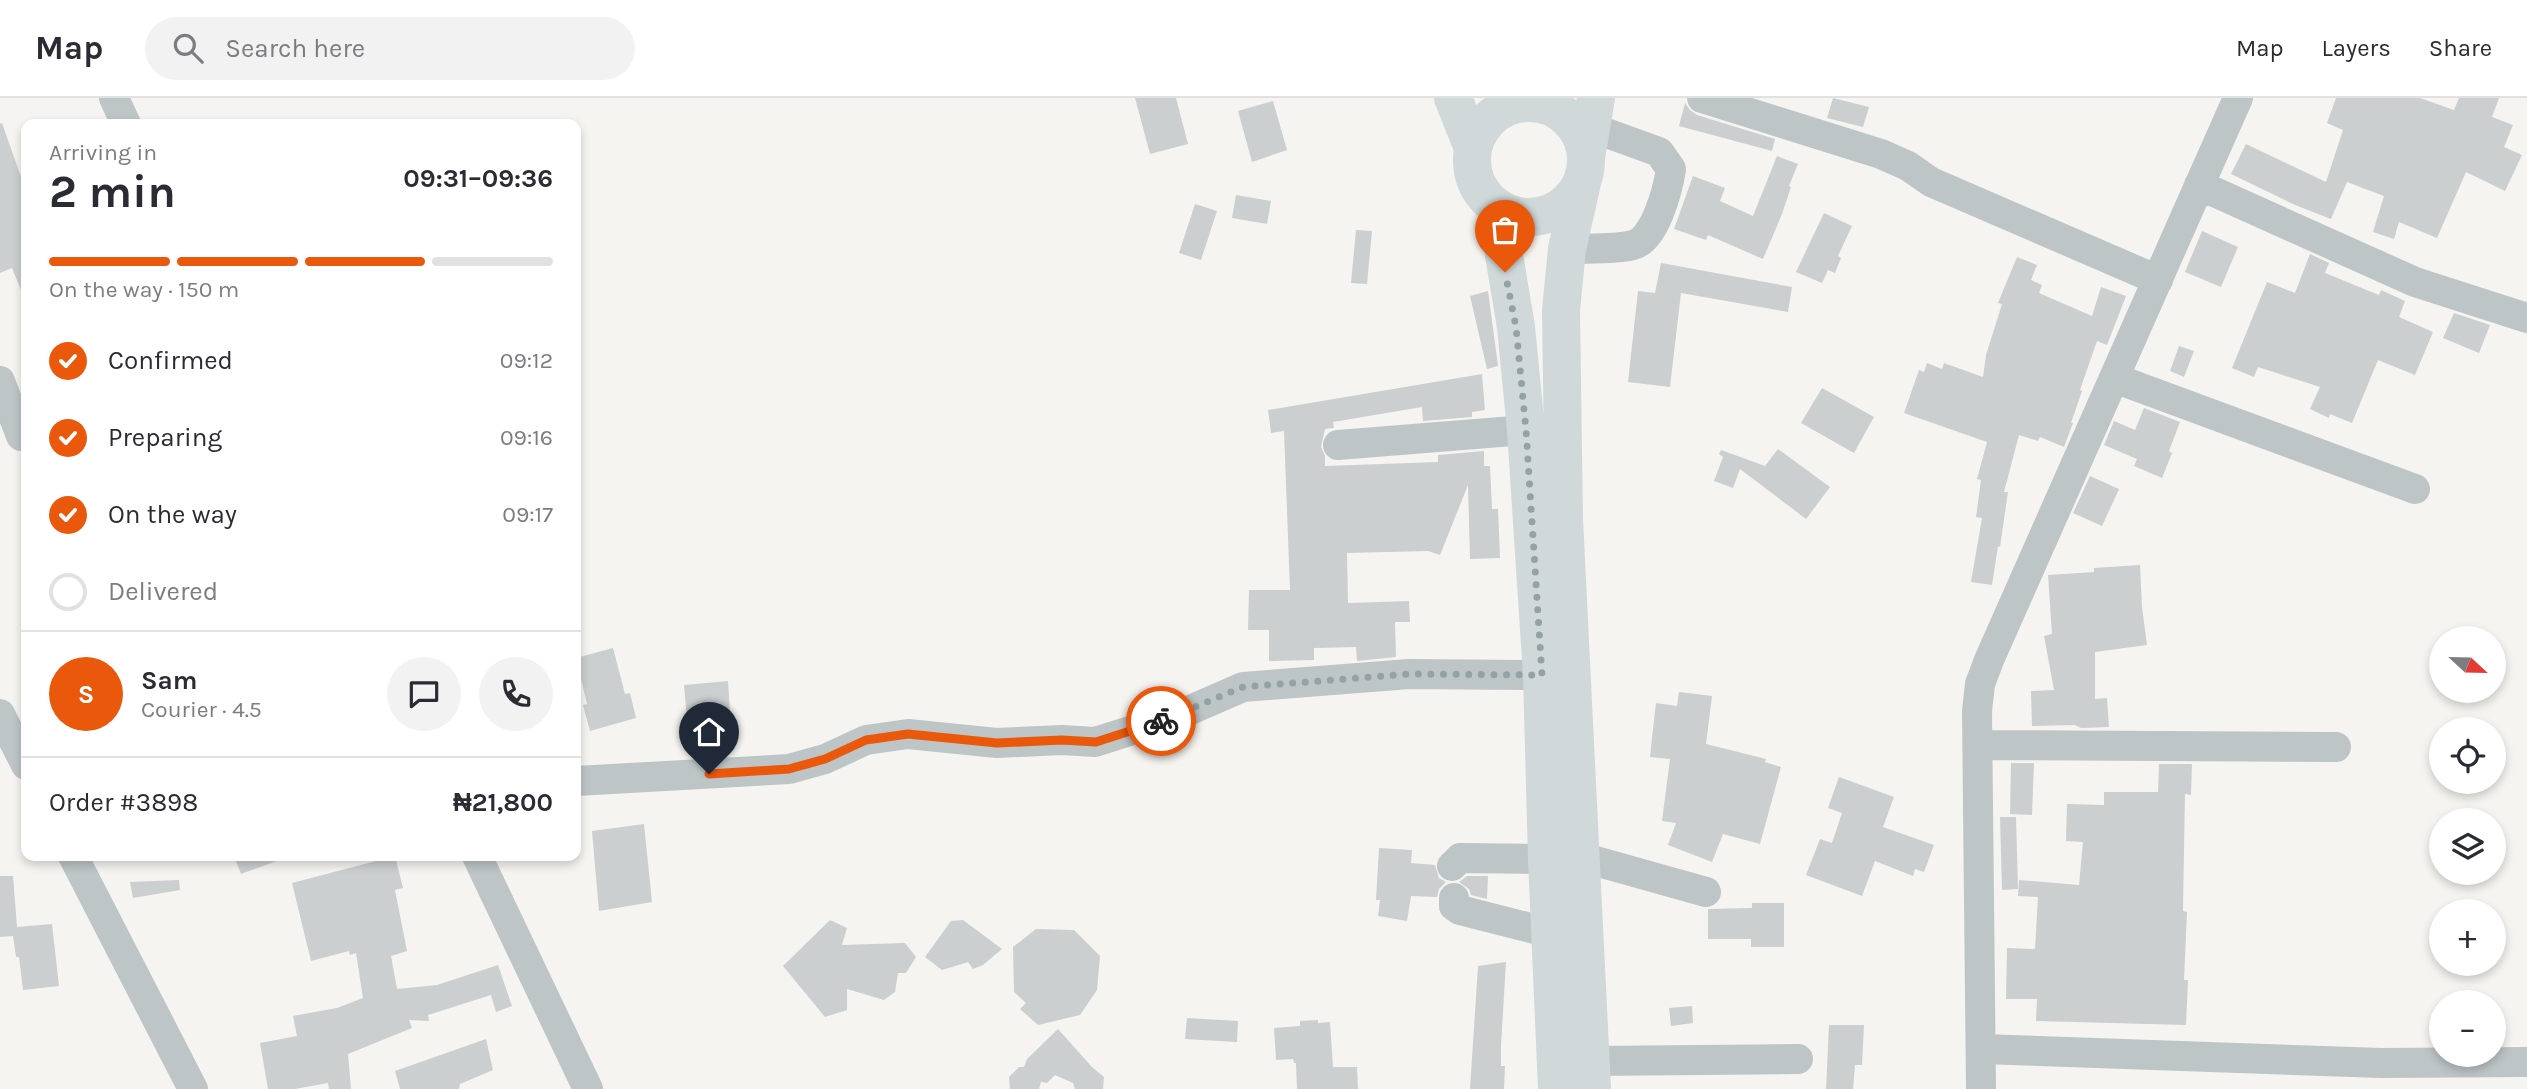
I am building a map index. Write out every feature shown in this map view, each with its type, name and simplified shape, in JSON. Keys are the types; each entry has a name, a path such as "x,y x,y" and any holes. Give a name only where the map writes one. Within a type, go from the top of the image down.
{"main road":[{"path":"1453,98 1473,148"},
{"path":"1523,101 1546,105 1559,111 1570,120 1582,139 1589,140 1576,191 1564,205 1548,214 1530,217 1512,215 1496,207 1480,191 1472,170 1473,148 1484,124 1493,115 1523,101"},
{"path":"1557,1089 1550,933 1564,858 1561,310 1567,249 1589,140"},
{"path":"1496,207 1516,327 1526,430 1542,675 1592,1075"}],"street":[{"path":"114,98 124,119"},
{"path":"1702,98 1881,153 1908,166 1931,182 2158,280"},
{"path":"1981,1089 1978,745 1980,684 2238,98"},
{"path":"1567,249 1635,245 1647,237 1668,190 1671,169 1659,152 1589,140"},
{"path":"2199,185 2414,282 2527,318"},
{"path":"2114,378 2415,489"},
{"path":"0,381 16,438"},
{"path":"1338,445 1526,430"},
{"path":"581,781 789,769 825,759 866,740 908,734 997,743 1062,740 1096,742 1174,717 1243,687 1409,674 1542,675"},
{"path":"0,714 21,755"},
{"path":"1978,745 2336,747"},
{"path":"1452,866 1460,858 1564,858 1706,892"},
{"path":"77,861 193,1089"},
{"path":"479,861 588,1089"},
{"path":"1454,898 1454,906 1460,910 1550,933"},
{"path":"1981,1048 2381,1063 2527,1062"},
{"path":"1592,1075 1798,1059"}],"building":[{"path":"1135,98 1176,98 1188,144 1150,154"},
{"path":"1833,98 1869,107 1863,127 1827,118"},
{"path":"2336,98 2420,98 2454,110 2459,98 2499,98 2492,117 2513,125 2504,147 2522,155 2505,191 2466,172 2437,238 2399,222 2394,239 2373,232 2384,196 2347,182 2331,219 2231,174 2246,144 2326,182 2343,130 2327,123"},
{"path":"1273,101 1287,150 1252,162 1238,111"},
{"path":"1685,103 1697,115 1775,139 1772,151 1679,126"},
{"path":"2,123 21,177 21,290 12,268 0,273"},
{"path":"1777,156 1798,164 1782,214 1763,259 1708,235 1706,240 1674,229 1693,176 1725,188 1720,201 1753,216"},
{"path":"1236,195 1271,201 1267,224 1232,218"},
{"path":"1195,204 1217,211 1201,260 1179,253"},
{"path":"1824,213 1852,226 1838,256 1841,258 1835,273 1828,270 1822,283 1796,272"},
{"path":"1356,230 1372,231 1367,284 1351,283"},
{"path":"2202,231 2238,247 2221,287 2185,272"},
{"path":"2310,254 2329,263 2325,273 2379,295 2381,290 2405,301 2399,317 2433,332 2415,375 2378,360 2352,423 2330,414 2329,418 2310,409 2320,387 2258,367 2254,377 2232,368 2267,282 2295,293"},
{"path":"2017,257 2037,265 2031,280 2042,285 2039,293 2092,316 2101,287 2126,296 2107,345 2097,341 2064,447 2040,437 2038,441 2019,435 2004,492 2008,492 1992,585 1971,582 1982,518 1976,517 1981,480 1977,479 1987,442 1904,413 1919,370 1924,372 1927,363 1942,369 1944,363 1983,377 1986,355 2002,304 1998,303"},
{"path":"1661,263 1792,287 1788,312 1681,293 1670,387 1628,382 1638,291 1655,293"},
{"path":"1488,291 1498,366 1487,369 1470,296"},
{"path":"2454,313 2490,325 2479,353 2443,338"},
{"path":"2179,346 2194,351 2184,377 2170,371"},
{"path":"1482,374 1485,410 1472,412 1472,417 1423,421 1422,407 1333,422 1334,428 1325,429 1321,447 1325,466 1438,462 1438,455 1484,451 1484,466 1490,466 1492,509 1498,509 1500,558 1470,559 1468,485 1440,555 1428,551 1347,553 1348,603 1409,601 1410,622 1395,622 1396,657 1357,661 1356,647 1314,648 1314,660 1269,661 1269,630 1248,630 1249,590 1290,590 1284,431 1271,433 1268,410"},
{"path":"1822,388 1874,417 1854,453 1801,423"},
{"path":"2144,408 2180,422 2162,478 2134,466 2137,459 2104,445 2114,421 2135,430"},
{"path":"1778,449 1830,487 1806,519 1740,469 1733,488 1714,481 1723,457 1719,454 1721,450 1765,466"},
{"path":"2090,476 2119,489 2102,526 2073,513"},
{"path":"2140,565 2147,645 2095,652 2095,699 2107,698 2109,727 2032,726 2031,691 2054,690 2044,636 2052,634 2048,575"},
{"path":"613,648 625,694 630,693 636,718 590,731 583,705 587,704 581,679 581,657"},
{"path":"728,681 731,727 688,731 684,685"},
{"path":"1679,692 1712,696 1706,744 1766,759 1765,762 1781,767 1760,844 1723,834 1712,862 1668,845 1676,823 1662,821 1670,759 1650,757 1656,703 1677,706"},
{"path":"2011,763 2034,763 2032,815 2010,814"},
{"path":"2159,764 2192,764 2191,795 2185,794 2183,911 2187,912 2184,980 2188,980 2186,1025 2036,1021 2037,999 2006,999 2007,948 2035,949 2038,897 2018,896 2019,880 2079,885 2083,842 2066,841 2067,804 2104,805 2104,792 2158,792"},
{"path":"1839,777 1894,797 1883,827 1934,845 1924,872 1915,869 1913,876 1875,861 1862,896 1806,875 1820,839 1832,843 1842,813 1828,808"},
{"path":"2000,817 2016,817 2018,889 2002,890"},
{"path":"644,824 652,902 599,911 592,831"},
{"path":"1379,848 1412,850 1411,863 1435,865 1439,878 1446,882 1439,889 1437,897 1411,896 1407,921 1378,916 1380,900 1376,900"},
{"path":"236,861 277,861 241,874"},
{"path":"376,861 396,861 403,888 395,890 407,951 391,956 397,989 437,985 498,965 512,1006 496,1012 491,995 428,1015 429,1021 409,1020 412,1028 348,1054 351,1089 329,1089 328,1083 295,1089 268,1089 260,1043 297,1036 293,1016 337,1008 363,998 356,953 350,955 349,951 311,961 292,883"},
{"path":"0,876 13,876 17,927 52,924 59,986 23,990 13,936 0,937"},
{"path":"1467,876 1488,876 1487,899 1471,895 1469,889 1459,882"},
{"path":"179,880 180,890 133,898 130,882"},
{"path":"1752,903 1784,903 1784,947 1751,947 1751,939 1708,939 1708,909 1752,908"},
{"path":"830,920 847,928 842,945 905,943 916,957 906,973 898,973 895,992 884,1000 847,989 847,1010 825,1017 783,966"},
{"path":"963,920 1002,949 983,965 973,969 968,962 942,970 925,957 951,921"},
{"path":"1036,929 1074,930 1100,956 1097,990 1080,1015 1038,1025 1020,1009 1026,1003 1014,992 1013,947"},
{"path":"1506,962 1501,1046 1501,1066 1505,1066 1504,1089 1470,1089 1478,966"},
{"path":"1692,1006 1693,1023 1671,1026 1669,1008"},
{"path":"1187,1018 1238,1021 1237,1042 1185,1039"},
{"path":"1318,1020 1318,1023 1330,1022 1333,1067 1357,1067 1358,1089 1297,1089 1296,1063 1293,1059 1276,1060 1274,1028 1300,1026 1300,1021"},
{"path":"1829,1025 1864,1025 1862,1065 1855,1065 1853,1089 1826,1089"},
{"path":"1058,1029 1104,1077 1103,1089 1075,1089 1073,1083 1055,1075 1047,1083 1041,1082 1039,1089 1010,1089 1009,1077 1019,1067 1024,1067 1027,1059"},
{"path":"486,1039 493,1070 460,1084 459,1089 400,1089 395,1071"}],"way so far":[{"path":"1161,721 1243,687 1409,674 1542,675 1526,430 1516,327 1505,272"}],"route":[{"path":"709,774 789,769 825,759 866,740 908,734 997,743 1062,740 1096,742 1161,721"}]}
